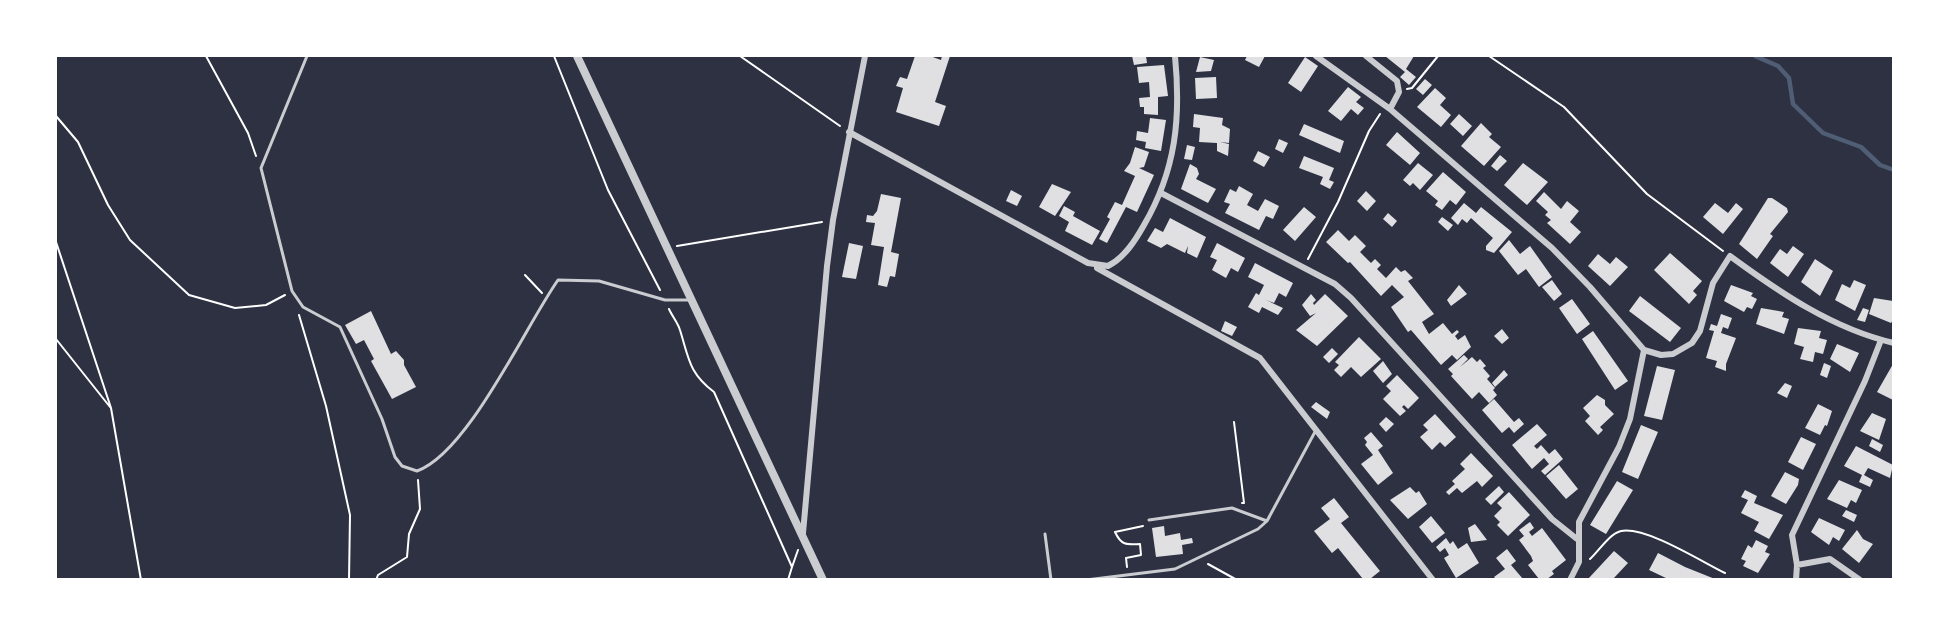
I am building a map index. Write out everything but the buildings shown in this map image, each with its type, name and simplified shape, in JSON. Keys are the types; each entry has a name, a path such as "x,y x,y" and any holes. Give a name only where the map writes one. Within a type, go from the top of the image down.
{"street":[{"path":"577,56 804,533 823,579"},
{"path":"804,533 822,304 833,220 866,56"},
{"path":"1091,265 1108,266 1121,257 1141,231 1161,194 1174,153 1178,131 1176,56"},
{"path":"1316,56 1389,108 1552,248 1590,287 1644,350 1661,355 1673,354 1692,344 1700,331 1713,283 1730,256 1802,304 1853,330 1893,343"},
{"path":"1366,56 1397,81 1399,92 1389,108"},
{"path":"849,132 1255,354 1270,368 1433,579"},
{"path":"1161,194 1320,274 1351,298 1552,519 1578,539"},
{"path":"1796,579 1797,565 1792,535 1865,381 1881,340"},
{"path":"1570,579 1579,562 1579,522 1614,460 1630,419 1644,350"},
{"path":"1797,565 1830,559 1860,579"}],"lane":[{"path":"307,56 261,168 292,291 303,307 340,327 382,419 395,458 402,466 417,471 430,466 456,439 497,384 558,280 599,281 665,300 693,300"},
{"path":"1086,579 1175,569 1258,529 1267,521 1317,429"},
{"path":"1149,519 1232,508 1267,521"},
{"path":"1045,534 1051,579"}],"path":[{"path":"206,56 248,133 261,168"},
{"path":"554,56 608,190 679,327 689,363 699,381 714,392 792,567 788,579"},
{"path":"740,56 849,132"},
{"path":"1399,92 1412,88 1438,56"},
{"path":"1489,56 1564,107 1647,194 1730,256"},
{"path":"1304,267 1338,202 1369,130 1389,108"},
{"path":"56,116 78,142 108,205 130,240 189,295 235,308 266,305 292,291"},
{"path":"668,247 833,220"},
{"path":"56,242 111,408 141,579"},
{"path":"525,275 546,297"},
{"path":"298,312 326,406 350,515 349,579"},
{"path":"56,339 111,408"},
{"path":"1232,508 1231,505 1244,503 1234,422"},
{"path":"376,579 407,557 409,534 420,509 417,471"},
{"path":"1128,574 1126,558 1141,555 1140,544 1125,545 1119,541 1115,532 1142,527 1149,519"},
{"path":"1576,570 1617,533 1632,531 1653,538 1725,573"},
{"path":"1194,559 1222,570 1237,579"}],"waterway":[{"path":"1755,56 1778,66 1789,78 1793,104 1823,133 1861,147 1880,165 1894,170"}]}
